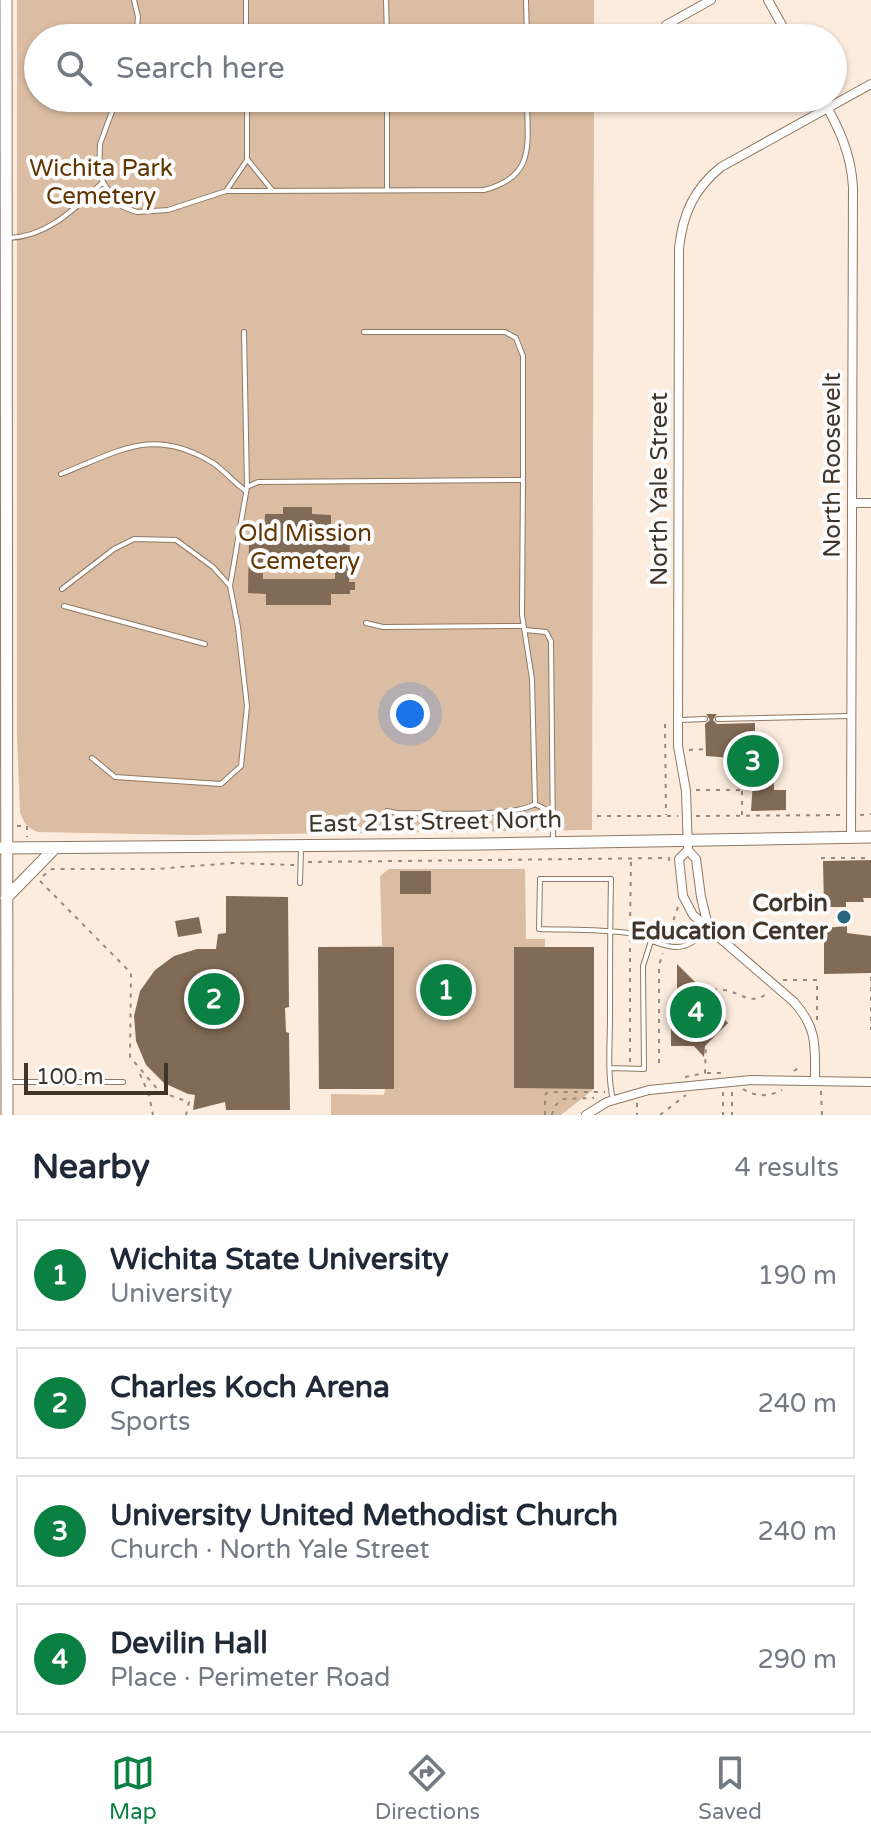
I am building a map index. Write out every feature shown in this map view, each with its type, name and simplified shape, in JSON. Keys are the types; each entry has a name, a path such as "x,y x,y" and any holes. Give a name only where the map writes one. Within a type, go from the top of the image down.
{"main road":[{"path":"6,0 3,557 7,1115"},
{"name":"East 21st Street North","path":"4,848 553,843 689,845 871,837"},
{"path":"4,894 55,848"}],"street":[{"path":"668,24 711,0"},
{"path":"768,0 781,24"},
{"name":"North Yale Street","path":"847,97 871,84"},
{"name":"North Yale Street","path":"708,926 696,859 689,845 678,746 679,248 682,225 689,203 705,180 744,154 821,112"},
{"name":"North Roosevelt","path":"830,112 845,141 852,167 853,187 851,838"},
{"path":"852,503 871,503"},
{"name":"North Yale Street","path":"689,845 679,859 683,896 693,915 807,1016 814,1038 818,1085"},
{"path":"586,1115 613,1100 649,1090 723,1082 818,1085 871,1082"}],"lane":[{"path":"134,0 137,24"},
{"path":"246,0 246,24"},
{"path":"386,0 387,24"},
{"path":"526,0 527,24"},
{"path":"112,112 100,144 98,167 102,183 123,207 137,212 168,210 226,191 484,190 506,183 517,174 526,158 527,112"},
{"path":"226,191 247,159 247,112"},
{"path":"387,112 387,190"},
{"path":"247,159 272,190"},
{"path":"7,238 21,237 52,226 102,183"},
{"path":"92,758 115,777 181,783 221,784 241,766 247,706 230,586 246,489 244,332"},
{"path":"364,332 505,332 516,338 523,356 522,615 532,679 535,804"},
{"path":"61,474 130,447 164,442 198,454 246,489"},
{"path":"246,489 258,482 523,480"},
{"path":"62,589 114,549 134,539 176,540 213,567 230,586"},
{"path":"64,606 205,644"},
{"path":"366,623 383,627 525,628 546,632 551,641 553,843"},
{"path":"718,719 852,716"},
{"path":"678,720 705,719"},
{"path":"387,811 508,811 526,809 535,804"},
{"path":"535,804 553,813"},
{"path":"300,883 301,846"},
{"path":"613,1100 610,1068 610,931 611,879 540,879 539,929 610,931 630,933 677,947 695,942 708,926"},
{"path":"610,1068 644,1069 643,966 651,941"},
{"path":"7,1082 123,1082"}],"path":[{"path":"665,724 666,816"},
{"path":"742,766 742,816"},
{"path":"695,790 751,790"},
{"path":"597,816 871,814"},
{"path":"186,1115 189,1102 160,1092 130,1057 131,973 38,879 52,869 157,869 232,863 296,865 669,858 672,874"},
{"path":"821,858 871,858"},
{"path":"630,1069 631,859"},
{"path":"659,1063 659,965 680,905"},
{"path":"871,977 871,1030"},
{"path":"138,1069 153,1115"},
{"path":"818,1085 822,1115"},
{"path":"723,1115 723,1089 743,1089 752,1095 774,1094 781,1090"},
{"path":"732,1089 732,1115"},
{"path":"545,1115 545,1095 548,1092 606,1092"},
{"path":"660,1115 688,1093 675,1095"},
{"path":"637,1101 637,1115"}],"green space":[{"name":"Old Mission Cemetery","path":"17,0 594,0 594,24 24,24 24,112 594,112 592,830 190,835 38,832 31,829 20,812 17,735"},
{"path":"389,869 525,869 526,939 545,939 545,947 594,947 594,1089 561,1115 331,1115 331,1094 384,1095 385,1089 319,1089 318,947 382,946 380,876"}],"building":[{"path":"283,507 312,507 312,514 331,515 331,538 350,538 349,582 355,582 355,590 350,590 350,594 331,594 331,605 266,605 266,594 248,593 249,539 264,539 265,514 283,514","holes":["263,554 335,554 335,579 263,579"]},
{"path":"706,714 717,714 713,720 717,724 755,723 755,742 773,742 774,790 786,790 786,810 751,811 754,766 739,766 739,763 732,763 732,758 706,756 705,724 710,720"},
{"path":"871,860 871,898 863,898 864,902 846,902 846,907 824,907 823,861"},
{"path":"400,871 431,871 431,894 400,894"},
{"path":"226,896 288,897 289,1007 285,1008 286,1032 289,1033 290,1110 226,1110 225,1102 193,1110 195,1095 164,1083 146,1065 136,1041 134,1016 140,991 155,970 174,956 197,949 216,949 218,934 226,933"},
{"path":"199,917 202,933 178,937 175,921"},
{"path":"847,926 847,933 871,936 871,973 824,974 824,928"},
{"path":"318,947 394,947 394,1089 319,1089"},
{"path":"514,947 594,947 594,1089 514,1088"},
{"path":"677,964 704,991 705,999 728,1023 705,1046 704,1057 694,1046 671,1046 671,1016 677,1010"}],"place":[{"name":"University United Methodist Church","path":"753,761"},
{"name":"Corbin Education Center","path":"844,917"},
{"name":"Wichita State University","path":"446,990"},
{"name":"Charles Koch Arena","path":"214,999"},
{"name":"Devilin Hall","path":"696,1012"}],"park label":[{"name":"Wichita Park Cemetery","path":"101,182"}]}
